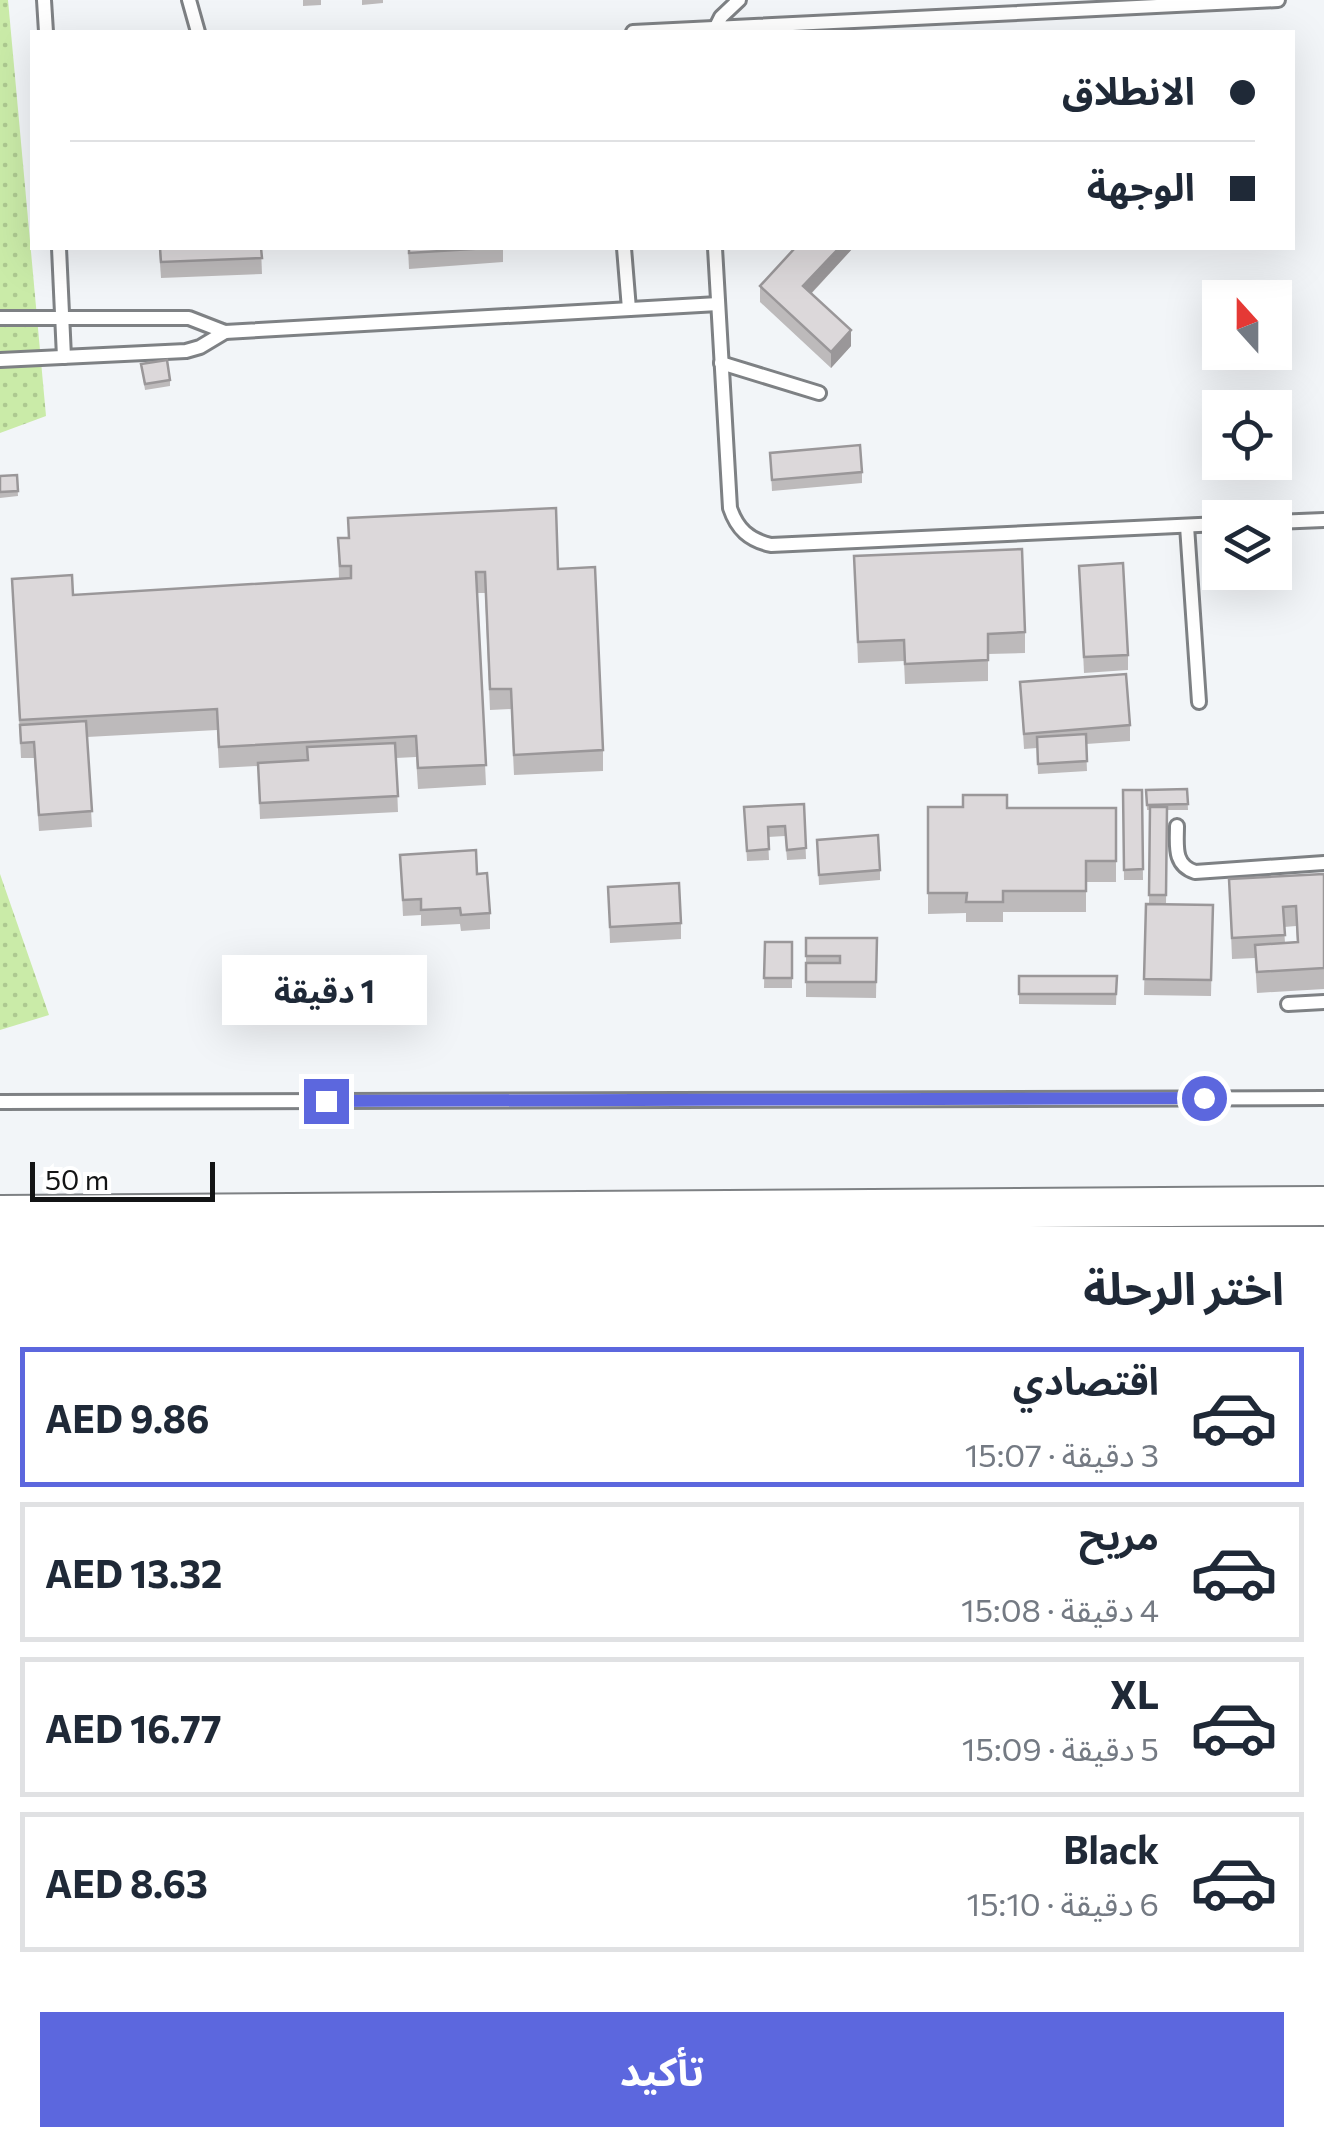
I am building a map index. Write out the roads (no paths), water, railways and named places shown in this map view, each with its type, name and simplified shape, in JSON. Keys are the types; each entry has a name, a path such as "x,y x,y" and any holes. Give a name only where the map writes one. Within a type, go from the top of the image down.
{"street":[{"path":"0,1214 1324,1206"}],"lane":[{"path":"44,0 46,30"},
{"path":"189,0 197,30"},
{"path":"715,28 721,16 739,0"},
{"path":"674,30 877,26 1160,3 1278,0"},
{"path":"970,30 977,15"},
{"path":"59,250 64,357"},
{"path":"624,250 628,309"},
{"path":"715,250 730,508 742,530 760,543 1202,525"},
{"path":"0,318 189,318 225,332 718,304"},
{"path":"0,360 186,351 225,332"},
{"path":"722,364 819,392"},
{"path":"1292,521 1324,520"},
{"path":"1188,526 1199,702"},
{"path":"1177,826 1179,860 1195,872 1324,863"},
{"path":"1288,1004 1324,1002"},
{"path":"0,1102 1324,1098"}]}
